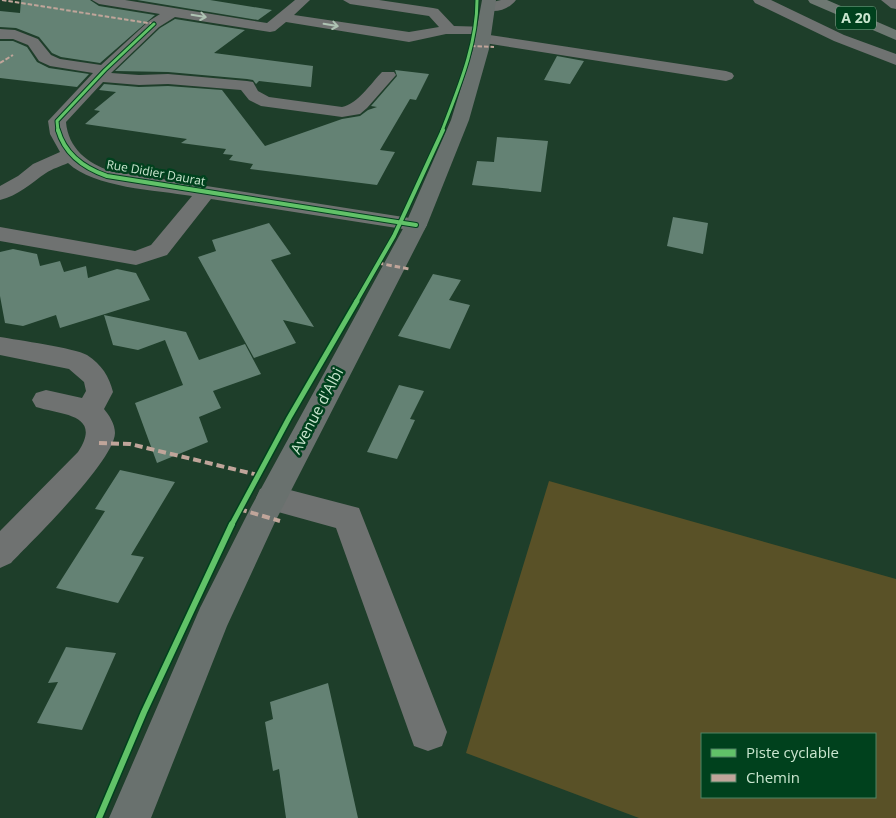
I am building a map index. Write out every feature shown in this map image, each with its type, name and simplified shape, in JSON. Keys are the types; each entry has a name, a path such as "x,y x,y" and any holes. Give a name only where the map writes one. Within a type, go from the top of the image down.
{"highway":[{"path":"809,0 864,22"},
{"name":"A 20","path":"816,0 896,36"},
{"name":"A 20","path":"840,0 896,24"}],"main road":[{"name":"Avenue d'Albi","path":"130,818 212,620 271,498 416,225 460,120 484,35 489,3"}],"street":[{"path":"99,0 270,28 303,0"},
{"path":"350,0 433,12 447,25 446,30"},
{"path":"489,3 502,6 509,0"},
{"path":"760,0 839,38 896,60"},
{"path":"888,0 896,5"},
{"name":"Rue Didier Daurat","path":"173,12 154,24 57,121 56,130 71,154 85,168 107,176 416,225"},
{"path":"282,17 409,37 446,30 484,35 726,76"},
{"path":"0,34 27,39 33,42 45,58 56,63 102,74 139,80 168,79 247,86 249,92 256,98 267,102 342,112 354,110 388,75"},
{"path":"13,55 39,49"},
{"path":"0,194 25,180 40,168 71,154"},
{"path":"0,234 136,258 159,250 206,192"},
{"path":"0,346 76,361 96,378 100,392 88,411"},
{"path":"0,552 88,460 99,443 101,426 92,413 72,405 46,400"},
{"path":"271,498 348,518 428,732"}],"shaded area":[{"path":"549,481 896,579 896,818 639,818 466,753"}],"building":[{"path":"21,0 90,0 99,6 155,15 100,63 61,57 52,53 39,37 16,28 0,27 0,11 20,13"},
{"path":"137,0 210,0 272,10 258,20"},
{"path":"175,19 245,30 214,53 313,66 311,87 259,81 256,84 253,80 247,79 168,72 115,71 160,28"},
{"path":"0,41 13,41 27,47 37,62 49,68 89,74 77,87 0,78"},
{"path":"557,56 584,61 570,84 544,80"},
{"path":"395,70 429,74 416,100 410,99 380,150 395,152 377,185 250,169 253,164 229,160 233,155 223,154 226,149 181,143 187,139 85,124 100,111 94,110 116,92 99,90 104,84 222,90 265,146 342,119 360,116 368,110 377,107 371,106 397,76"},
{"path":"497,137 548,141 541,192 472,185 477,161 494,162"},
{"path":"673,217 708,223 703,254 667,246"},
{"path":"269,223 291,254 271,260 314,327 283,320 296,343 254,358 198,257 216,251 212,240"},
{"path":"13,249 37,254 40,266 60,261 64,272 86,266 88,278 117,269 136,273 150,300 60,328 56,315 23,326 5,323 0,296 0,252"},
{"path":"433,274 461,280 449,300 470,305 450,349 398,336"},
{"path":"104,315 186,332 199,360 245,344 261,374 213,391 221,408 199,417 208,442 157,463 135,403 183,385 165,340 138,350 113,345"},
{"path":"399,385 424,391 410,419 415,420 397,459 367,452"},
{"path":"120,470 175,482 131,555 144,557 118,603 56,588 105,511 95,509"},
{"path":"66,647 116,653 82,730 37,723 58,682 48,683"},
{"path":"328,683 358,818 286,818 279,769 273,771 265,722 273,719 270,702"}],"marked path":[{"path":"2,0 154,24"},
{"path":"471,46 494,47"},
{"path":"0,63 13,55"},
{"path":"378,263 409,269"},
{"path":"99,443 130,444 258,475"},
{"path":"239,509 280,521"}],"cycle path":[{"path":"99,818 144,712 239,509 394,236 411,202 438,143 465,69 477,21 477,0"},
{"path":"154,24 105,70 57,121 59,134 65,147 80,163 90,170 107,176 416,225"}]}
